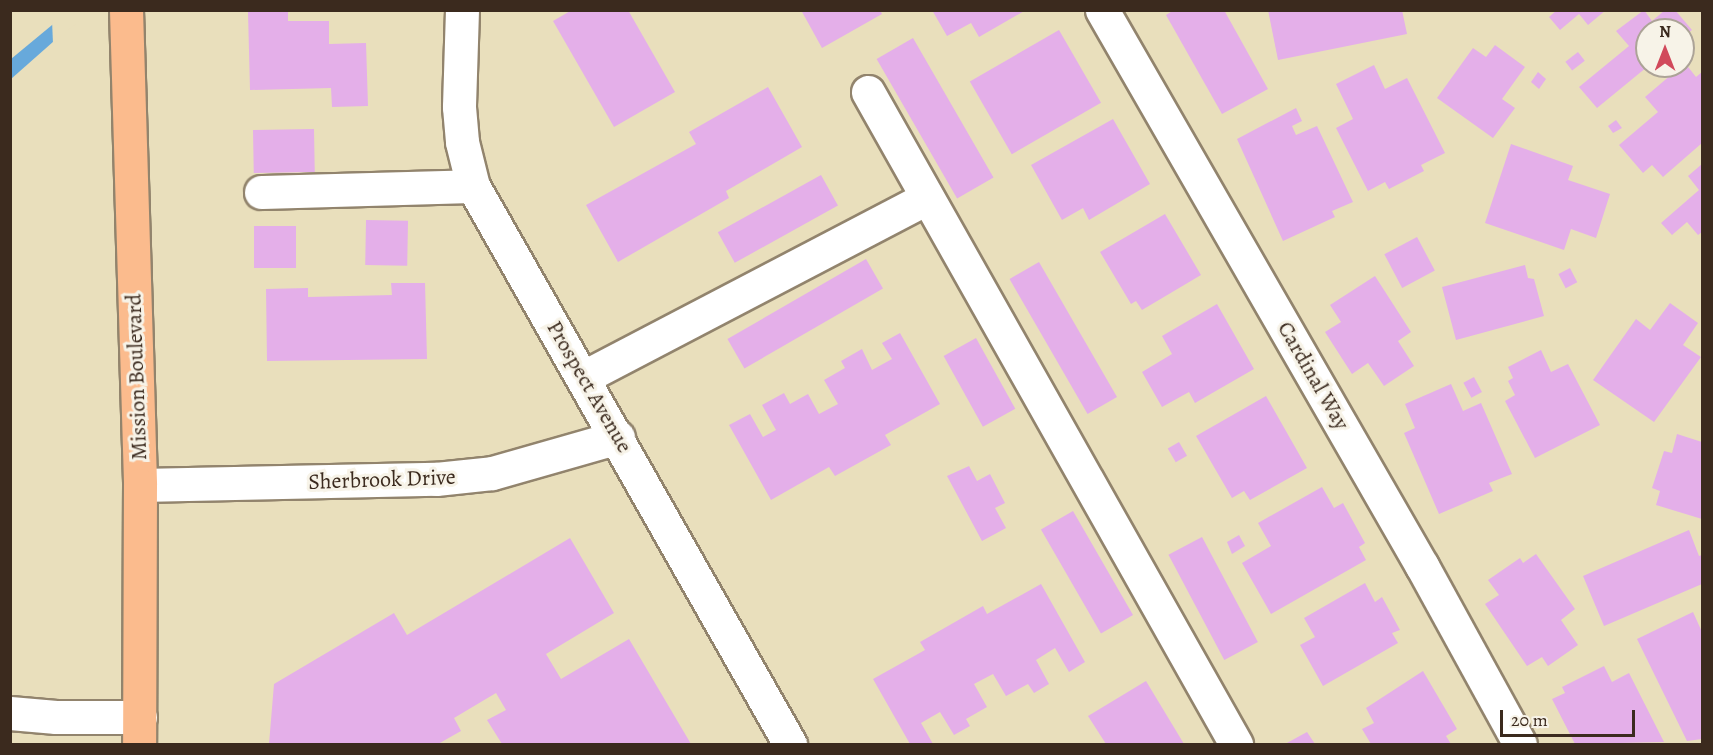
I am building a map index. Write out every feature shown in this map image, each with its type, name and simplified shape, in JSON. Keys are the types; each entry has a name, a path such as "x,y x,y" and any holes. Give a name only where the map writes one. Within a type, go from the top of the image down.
{"main road":[{"name":"Mission Boulevard","path":"126,17 140,485 140,731"}],"street":[{"name":"Prospect Avenue","path":"462,10 459,107 462,142 473,186 618,436 790,744"},
{"name":"Cardinal Way","path":"1102,10 1422,566 1520,744"},
{"path":"868,92 1236,744"},
{"path":"261,192 473,186"},
{"path":"584,377 927,198"},
{"name":"Sherbrook Drive","path":"140,485 436,479 492,473 618,436"},
{"path":"10,713 56,717 140,731"}],"water":[{"path":"69,11 88,11 11,79 11,59"}],"pier":[{"path":"64,10 91,10 53,44 52,20"}],"building":[{"path":"572,10 628,10 675,92 614,127 553,21"},
{"path":"801,10 880,10 882,14 822,48"},
{"path":"932,10 1026,10 979,37 971,23 947,36"},
{"path":"1174,10 1224,10 1268,89 1222,114 1166,15"},
{"path":"1268,10 1402,10 1407,34 1278,60"},
{"path":"1557,10 1606,10 1588,25 1579,14 1560,30 1549,17"},
{"path":"1644,10 1650,18 1635,18 1635,77 1597,108 1579,87 1629,46 1616,31"},
{"path":"1665,10 1675,10 1682,18 1656,18"},
{"path":"248,12 288,12 288,21 329,21 329,44 366,43 368,106 332,107 331,88 250,90"},
{"path":"1059,30 1101,103 1012,154 970,82"},
{"path":"913,38 994,177 957,198 877,59"},
{"path":"1495,45 1525,67 1502,99 1515,108 1493,138 1437,98 1473,48 1486,57"},
{"path":"1578,52 1585,61 1572,71 1565,62"},
{"path":"1374,65 1385,89 1407,78 1445,153 1421,165 1424,171 1389,189 1385,182 1368,191 1336,128 1353,119 1336,84"},
{"path":"1538,72 1546,79 1539,89 1531,82"},
{"path":"1702,72 1702,143 1663,177 1652,165 1643,173 1619,145 1658,112 1645,97 1667,78 1695,78"},
{"path":"768,87 802,147 726,191 729,198 618,262 586,205 696,144 689,132"},
{"path":"1296,108 1302,121 1292,126 1296,135 1317,126 1353,202 1332,211 1335,217 1283,241 1237,139"},
{"path":"1113,119 1150,184 1089,220 1083,208 1062,220 1031,165"},
{"path":"1616,120 1622,128 1613,133 1608,126"},
{"path":"314,129 315,172 254,173 253,130"},
{"path":"1511,144 1573,166 1568,180 1610,194 1596,238 1571,229 1564,250 1485,223"},
{"path":"1702,164 1702,232 1698,235 1687,222 1672,235 1661,223 1699,190 1688,176"},
{"path":"821,175 838,206 735,263 718,232"},
{"path":"1165,214 1201,275 1142,310 1136,301 1131,304 1100,252"},
{"path":"366,220 408,221 407,266 365,265"},
{"path":"254,226 296,226 296,268 254,268"},
{"path":"1417,237 1435,271 1402,288 1384,254"},
{"path":"866,259 883,288 744,368 727,339"},
{"path":"1039,262 1117,397 1088,414 1010,279"},
{"path":"1525,265 1528,278 1534,279 1544,316 1456,340 1442,287"},
{"path":"1570,268 1577,282 1566,288 1558,274"},
{"path":"1375,276 1411,332 1398,341 1414,366 1384,386 1368,363 1352,374 1325,332 1341,322 1330,305"},
{"path":"391,283 425,283 427,359 267,361 266,289 308,288 308,297 392,295"},
{"path":"1670,303 1698,323 1683,345 1701,357 1654,422 1593,380 1636,319 1650,330"},
{"path":"1217,304 1254,369 1195,403 1189,392 1162,407 1142,372 1172,354 1162,336"},
{"path":"900,333 940,404 885,435 891,445 835,476 829,467 771,500 729,425 750,414 763,437 776,430 762,405 784,393 790,404 808,394 819,414 838,404 824,380 845,368 841,361 862,349 872,370 892,359 882,343"},
{"path":"976,338 1015,409 983,427 944,356"},
{"path":"1541,350 1551,372 1568,364 1600,425 1535,458 1505,401 1515,395 1508,381 1513,378 1508,367"},
{"path":"1474,377 1482,392 1471,398 1463,383"},
{"path":"1451,384 1463,411 1481,403 1512,474 1489,483 1493,491 1439,514 1404,433 1415,428 1405,404"},
{"path":"1266,396 1307,468 1250,500 1244,491 1232,498 1196,436"},
{"path":"1677,434 1702,442 1702,519 1656,505 1660,491 1652,488 1664,451 1672,453"},
{"path":"1179,442 1187,456 1176,462 1168,448"},
{"path":"969,466 977,481 990,474 1005,503 995,508 1006,528 982,541 947,476"},
{"path":"1322,487 1334,508 1343,503 1365,543 1359,547 1366,560 1271,614 1242,563 1271,546 1258,523"},
{"path":"1073,511 1133,615 1101,633 1041,530"},
{"path":"1689,530 1699,556 1702,555 1702,584 1604,626 1583,576"},
{"path":"1239,535 1245,546 1232,554 1227,542"},
{"path":"1202,537 1258,642 1224,660 1168,555"},
{"path":"570,538 614,613 546,654 561,679 629,639 691,744 502,744 487,720 506,710 496,693 454,718 461,731 438,744 269,744 274,684 394,613 407,635"},
{"path":"1536,554 1575,609 1561,620 1578,645 1548,666 1542,657 1527,666 1485,604 1499,595 1488,580 1520,558 1523,563"},
{"path":"1365,583 1375,602 1382,597 1400,630 1392,633 1398,643 1323,686 1300,645 1315,637 1304,618"},
{"path":"1041,584 1085,662 1069,672 1055,648 1036,660 1049,684 1034,693 1028,684 1006,696 993,674 974,684 987,707 966,719 970,726 954,735 940,712 921,723 933,744 910,744 873,679 925,650 920,642 983,606 987,614"},
{"path":"1693,612 1702,632 1702,739 1687,741 1637,639"},
{"path":"1604,666 1612,682 1629,673 1664,742 1575,744 1552,699 1565,693 1562,687"},
{"path":"1423,671 1457,729 1446,736 1451,744 1371,744 1362,729 1374,723 1366,708"},
{"path":"1146,681 1184,744 1106,744 1088,716"},
{"path":"1307,732 1315,744 1285,744"}]}
